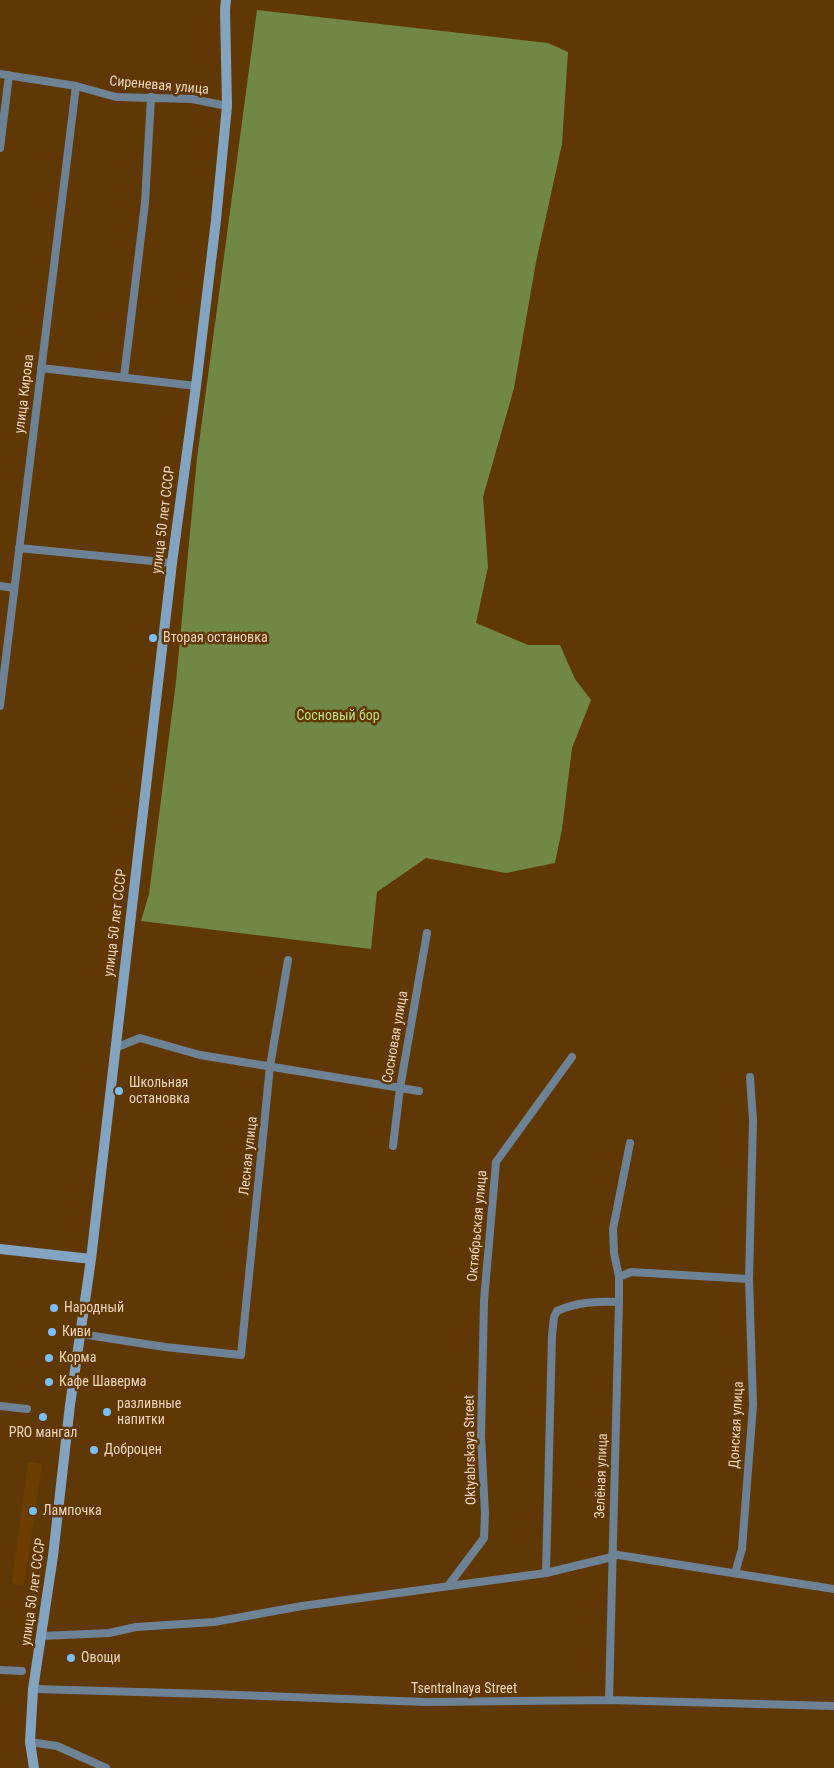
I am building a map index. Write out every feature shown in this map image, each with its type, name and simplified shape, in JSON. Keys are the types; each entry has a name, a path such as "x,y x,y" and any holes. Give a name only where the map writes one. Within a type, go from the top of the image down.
{"street":[{"name":"улица 50 лет СССР","path":"34,1768 30,1742 33,1689 59,1510 70,1406 91,1259 172,563 196,386 227,106 226,0"},
{"name":"Сиреневая улица","path":"0,74 76,86 116,97 192,99 227,106"},
{"path":"0,148 9,76"},
{"name":"улица Кирова","path":"0,706 76,86"},
{"path":"124,377 145,202 151,97"},
{"path":"41,368 196,386"},
{"path":"19,548 172,563"},
{"path":"0,586 14,588"},
{"name":"Сосновая улица","path":"393,1146 400,1088 427,933"},
{"name":"Лесная улица","path":"81,1334 164,1347 241,1355 270,1066 288,960"},
{"path":"115,1048 140,1038 200,1055 419,1091"},
{"name":"Oktyabrskaya Street","path":"448,1586 484,1538 485,1514 481,1436 484,1301 496,1162 572,1057"},
{"name":"Донская улица","path":"735,1572 742,1550 753,1405 749,1279 753,1120 750,1077"},
{"name":"Зелёная улица","path":"609,1700 619,1302 614,1252 614,1229 630,1143"},
{"path":"0,1249 91,1259"},
{"path":"618,1277 631,1272 749,1279"},
{"path":"546,1573 554,1317 557,1311 584,1302 619,1302"},
{"path":"0,1406 27,1409"},
{"path":"42,1636 109,1633 136,1627 214,1622 302,1606 546,1573 612,1555 735,1572 834,1589"},
{"path":"0,1670 22,1671"},
{"path":"33,1689 427,1702 609,1700 834,1706"},
{"path":"30,1742 57,1746 106,1768"}],"shaded area":[{"path":"28,1462 42,1464 24,1585 12,1583"}],"green space":[{"name":"Сосновый бор","path":"257,10 548,43 568,52 562,144 536,262 514,388 483,497 488,567 476,623 528,645 560,645 575,679 591,700 572,748 562,829 555,863 506,873 426,858 377,892 371,949 141,921 149,894 176,682 197,458"}],"place":[{"name":"Вторая остановка","path":"153,638"},
{"name":"Школьная остановка","path":"119,1091"},
{"name":"Народный","path":"54,1308"},
{"name":"Киви","path":"52,1332"},
{"name":"Корма","path":"49,1358"},
{"name":"Кафе Шаверма","path":"49,1382"},
{"name":"разливные напитки","path":"107,1412"},
{"name":"PRO мангал","path":"43,1417"},
{"name":"Доброцен","path":"94,1450"},
{"name":"Лампочка","path":"33,1511"},
{"name":"Овощи","path":"71,1658"}]}
